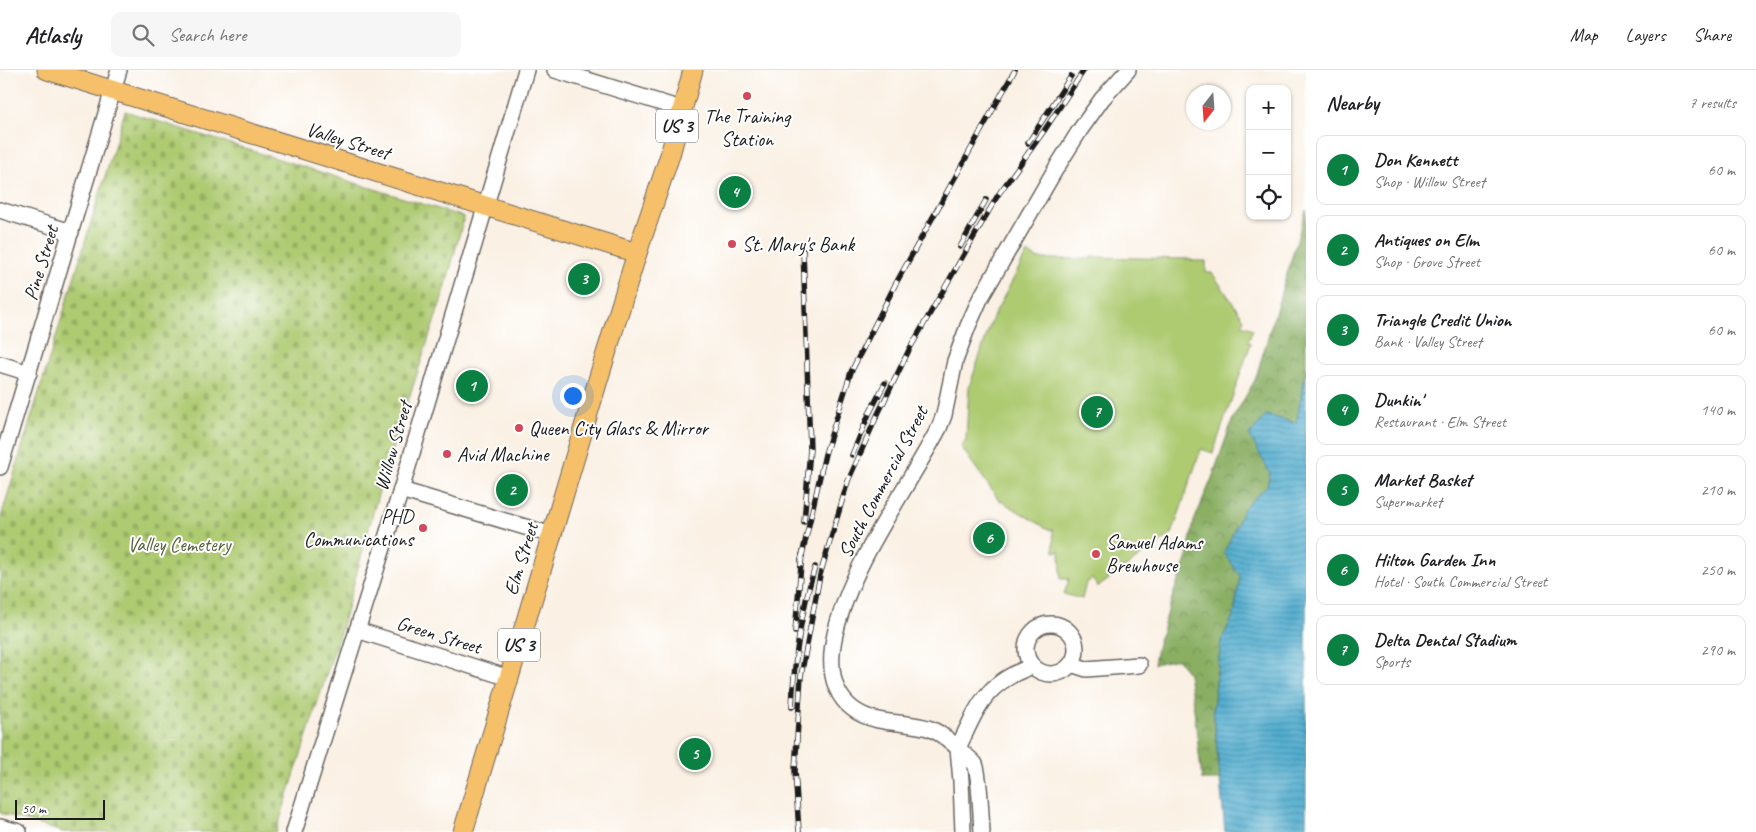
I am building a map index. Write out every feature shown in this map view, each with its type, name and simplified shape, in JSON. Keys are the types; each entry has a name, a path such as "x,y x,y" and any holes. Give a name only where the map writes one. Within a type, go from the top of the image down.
{"main road":[{"name":"Valley Street","path":"47,70 637,253"},
{"name":"Elm Street","path":"463,832 637,253 668,162 693,70"}],"street":[{"name":"Pine Street","path":"0,467 119,70"},
{"name":"Willow Street","path":"294,832 401,490 526,70"},
{"path":"555,70 681,109"},
{"name":"South Commercial Street","path":"982,832 980,797 975,764 945,737 932,730 870,718 848,704 834,684 831,661 835,634 859,568 939,428 944,415 949,384 958,354 980,299 1055,170 1102,99 1128,70"},
{"path":"0,210 72,232"},
{"path":"0,364 29,373"},
{"path":"401,490 552,535"},
{"path":"1048,624 1062,627 1073,637 1076,651 1071,664 1052,674 1033,666 1029,659 1027,644 1035,630 1048,624"},
{"name":"Green Street","path":"357,630 509,678"},
{"path":"1071,664 1086,669 1139,665"},
{"path":"964,832 958,748 978,706 988,692 1008,676 1033,666"},
{"path":"0,826 19,832"}],"green space":[{"name":"Valley Cemetery","path":"125,111 464,217 445,289 382,480 343,623 276,832 63,832 0,813 0,520"},
{"path":"1306,210 1306,371 1296,423 1266,415 1270,473 1268,486 1244,508 1240,576 1234,614 1221,641 1213,708 1220,780 1202,780 1188,674 1178,659 1154,664 1157,647 1187,557 1194,521 1212,478 1233,418 1255,380"},
{"path":"1027,253 1039,259 1091,259 1091,257 1206,261 1206,273 1212,273 1244,319 1242,325 1253,329 1248,342 1251,343 1213,453 1201,449 1172,534 1098,587 1092,579 1086,583 1082,599 1064,594 1069,579 1061,579 1060,551 1054,552 1053,530 999,500 961,447 966,439 969,387 993,317"}],"water":[{"path":"1306,371 1306,832 1225,832 1213,708 1221,641 1234,614 1240,576 1224,553 1244,508 1267,486 1270,473 1249,435 1266,415 1296,423"}],"railway":[{"path":"801,560 825,454 851,372 895,285 1015,70"},
{"path":"799,832 795,770 801,676 820,575 848,481 909,350 998,195 1044,131 1084,70"},
{"path":"1028,143 1071,76"},
{"path":"960,247 986,200"},
{"path":"803,250 810,449 804,522"},
{"path":"852,455 869,414 885,383"},
{"path":"795,632 802,554"},
{"path":"792,707 799,636 815,567"}],"place":[{"name":"The Training Station","path":"747,96"},
{"name":"Dunkin'","path":"735,192"},
{"name":"St. Mary's Bank","path":"732,244"},
{"name":"Triangle Credit Union","path":"584,279"},
{"name":"Don Kennett","path":"472,386"},
{"name":"Delta Dental Stadium","path":"1097,412"},
{"name":"Queen City Glass & Mirror","path":"519,428"},
{"name":"Avid Machine","path":"447,454"},
{"name":"Antiques on Elm","path":"512,490"},
{"name":"PHD Communications","path":"423,528"},
{"name":"Hilton Garden Inn","path":"989,538"},
{"name":"Samuel Adams Brewhouse","path":"1096,554"},
{"name":"Market Basket","path":"695,754"}]}
